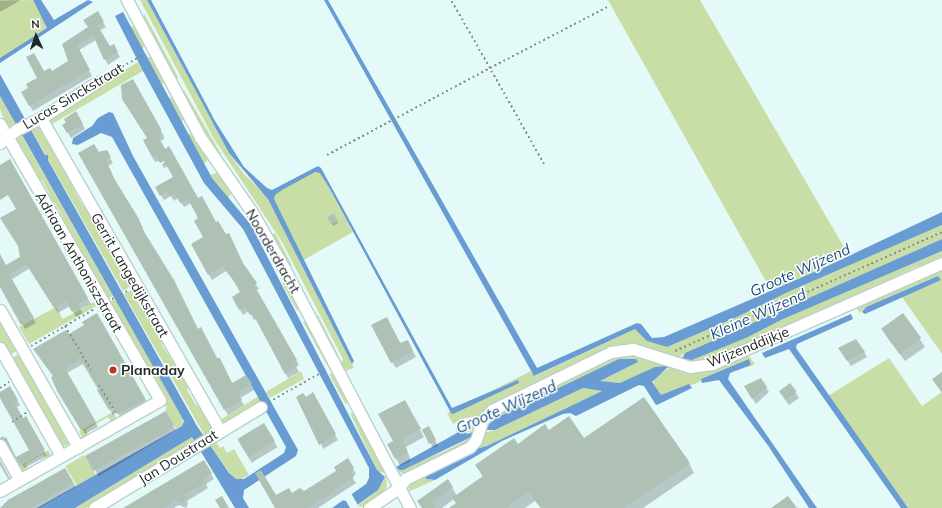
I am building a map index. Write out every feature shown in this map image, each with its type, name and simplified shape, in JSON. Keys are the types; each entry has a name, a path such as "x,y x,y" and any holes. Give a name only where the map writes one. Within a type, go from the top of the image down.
{"street":[{"name":"Noorderdracht","path":"127,0 200,137 252,212 284,268 332,368 410,508"},
{"name":"Lucas Sinckstraat","path":"4,140 16,130 97,82"},
{"name":"Gerrit Langedijkstraat","path":"35,120 220,431"},
{"name":"Adriaan Anthoniszstraat","path":"0,124 4,140 107,302 160,400 121,423"},
{"name":"Wijzenddijkje","path":"369,508 399,488 404,480 468,448 476,440 481,425 492,410 611,352 633,349 681,365 696,367 719,361 942,263"},
{"path":"0,310 78,447"},
{"path":"0,348 61,456"},
{"name":"Jan Doustraat","path":"94,508 210,440 220,431 261,407"},
{"path":"0,491 121,423"},
{"path":"0,444 20,480"}],"path":[{"path":"451,0 544,164"},
{"path":"327,156 607,7"},
{"name":"Lucas Sinckstraat","path":"97,82 148,51"},
{"path":"663,359 942,232"},
{"path":"22,350 126,291"},
{"path":"65,326 91,370"},
{"path":"274,400 332,368"},
{"path":"99,385 121,423"},
{"path":"12,422 28,412"}],"green space":[{"path":"33,0 47,28 0,58 0,1"},
{"path":"140,0 147,0 229,153 244,174 266,195 320,169 353,232 300,262 354,368 345,371 340,365 343,359 282,242 214,139"},
{"path":"608,0 700,0 848,254 821,269 767,291 768,285"},
{"path":"145,15 178,78 174,80 141,17"},
{"path":"135,25 145,45 142,49 130,27"},
{"path":"151,56 165,82 162,84 147,58"},
{"path":"138,62 143,71 52,124 50,118 58,111"},
{"path":"184,90 221,154 217,157 180,92"},
{"path":"0,96 16,124 7,128 0,109"},
{"path":"173,97 184,119 181,122 168,98"},
{"path":"41,127 57,160 61,162 75,186 74,190 83,206 87,207 101,231 100,235 132,285 123,291 31,129"},
{"path":"192,133 208,160 204,163 188,134"},
{"path":"21,134 113,296 105,300 100,291 102,287 93,272 87,269 89,264 80,249 74,246 76,241 67,226 63,225 63,218 55,203 48,200 50,195 42,181 36,178 37,173 14,140"},
{"path":"217,173 232,193 228,198 210,175"},
{"path":"942,225 942,239 685,353 676,360 633,346 480,416 465,418 453,424 447,413 531,371 535,376 635,329 640,330 645,339 667,347 737,317 789,291"},
{"path":"275,233 292,265 288,267 271,235"},
{"path":"942,251 942,261 916,267 713,361 694,364 684,359 692,360 746,338 781,320"},
{"path":"936,269 942,271 942,354 902,297 941,280 938,276 866,307 860,313 854,305"},
{"path":"285,281 299,308 297,311 282,283"},
{"path":"134,289 137,296 136,300 163,341 162,345 189,386 187,390 196,405 200,406 212,427 211,432 205,436 124,294"},
{"path":"115,299 183,419 182,426 176,429 161,398 163,393 116,311 107,304"},
{"path":"94,302 96,306 29,344 19,327 56,307 63,319"},
{"path":"318,315 339,357 337,361 315,319"},
{"path":"306,321 328,364 327,365 303,322"},
{"path":"0,322 5,331 9,332 14,346 19,350 8,356 7,350 0,341"},
{"path":"625,352 668,364 620,383 600,381 638,362 521,406 489,422 483,428 489,416 579,371"},
{"path":"21,353 21,359 30,375 34,376 71,443 61,448 23,382 24,378 15,363 10,359"},
{"path":"745,354 748,355 755,364 731,374 751,365 749,359 701,379 702,381 664,395 661,395 653,385 655,378 672,366"},
{"path":"889,358 922,406 942,392 942,508 908,508 828,396"},
{"path":"301,371 304,379 270,398 266,392"},
{"path":"329,374 333,374 347,402 346,405"},
{"path":"583,388 602,391 487,446 475,449 426,476 429,480 435,480 408,492 410,482 482,433 495,430"},
{"path":"259,396 263,403 222,424 220,420"},
{"path":"113,412 117,419 112,423 108,417 86,430 89,436 83,439 79,431"},
{"path":"350,413 354,414 385,473 378,472"},
{"path":"467,423 476,426 475,431 458,434 455,429"},
{"path":"473,436 467,444 407,473 395,472 447,450"},
{"path":"192,437 196,442 86,508 75,508"},
{"path":"216,442 220,448 223,446 227,453 234,449 249,475 239,480 233,478 211,446"},
{"path":"48,450 52,457 47,460 43,454 26,464 29,470 24,472 18,467"},
{"path":"84,455 96,475 77,486 65,466"},
{"path":"386,476 387,486 383,493 362,507 357,506 378,490"}],"water":[{"path":"33,0 41,0 54,20 88,0 93,2 0,63 0,58 47,28"},
{"path":"147,0 151,0 215,121 244,167 267,188 272,190 318,166 321,168 452,408 518,380 519,383 453,414 451,413 330,189 320,173 315,172 282,190 275,195 274,199 354,361 352,364 268,199 229,153"},
{"path":"324,0 328,0 537,368 637,323 641,324 652,338 664,337 821,269 942,212 942,225 790,291 737,317 667,347 647,341 635,329 534,376"},
{"path":"123,12 212,178 251,225 377,470 385,477 378,490 353,508 332,508 366,484 369,478 369,468 243,229 204,183 143,71 115,16"},
{"path":"0,74 45,155 48,155 48,160 197,426 229,473 236,479 244,479 284,453 286,447 112,137 101,133 78,145 72,144 73,138 92,126 98,118 109,112 113,113 133,156 298,450 296,456 244,490 243,498 249,508 235,508 192,437 75,508 37,508 182,426 184,421 0,96"},
{"path":"942,239 942,251 781,320 746,338 692,360 684,359 667,368 652,382 661,395 689,384 692,388 659,404 656,405 644,386 639,385 576,416 570,413 563,414 502,441 435,480 426,479 426,476 475,449 487,446 602,391 583,388 495,430 487,430 469,438 403,470 399,470 396,467 464,429 467,434 486,427 496,418 619,359 636,359 638,362 600,381 620,383 655,367 665,366 683,357 685,353"},
{"path":"938,276 941,280 865,314 862,312 866,307"},
{"path":"851,314 853,319 797,344 796,348 908,508 901,508 789,349 765,358 762,353"},
{"path":"749,359 751,365 730,373 728,379 817,508 809,508 769,447 719,380 702,383 701,379"}],"pier":[{"path":"351,493 359,507 357,508 350,508 346,501 341,500"}],"building":[{"path":"98,11 104,22 97,25 110,46 114,44 118,52 104,60 93,35 77,45 90,70 29,106 21,92 28,88 26,84 37,78 26,57 34,53 44,71 50,68 52,71 68,61 62,44 88,27 83,20"},
{"path":"133,79 161,129 161,134 158,136 165,149 169,146 198,198 202,196 216,222 218,221 226,234 229,233 243,263 257,283 254,285 297,360 294,361 297,367 285,374 253,314 250,315 245,306 239,310 232,297 240,292 231,276 222,266 208,275 191,244 203,237 194,221 198,218 188,199 180,203 175,194 170,196 167,191 160,196 155,187 173,177 164,161 160,163 156,155 152,157 143,140 147,138 122,99 121,85"},
{"path":"76,111 83,124 67,133 62,125 66,123 64,119"},
{"path":"94,144 99,152 107,150 111,157 106,160 115,180 139,219 143,230 174,280 198,329 201,327 217,358 220,358 232,383 246,375 252,384 238,392 242,400 224,410 78,153"},
{"path":"10,159 88,298 78,304 81,308 72,312 66,301 54,308 26,264 9,274 34,318 21,325 0,287 0,254 6,265 20,257 18,246 0,218 16,209 8,195 0,200 0,165"},
{"path":"334,214 338,221 331,224 327,217"},
{"path":"97,313 146,400 117,414 114,407 109,410 97,390 99,388 80,359 65,368 96,422 81,430 57,391 51,377 53,376 33,349 66,330 69,334 84,325 82,322"},
{"path":"903,313 921,338 899,354 881,329"},
{"path":"387,317 400,343 408,340 413,351 391,363 371,325"},
{"path":"856,339 865,352 847,361 838,348"},
{"path":"942,372 942,393 932,379"},
{"path":"761,378 767,387 752,399 744,386"},
{"path":"790,383 797,392 786,400 779,392"},
{"path":"10,386 18,400 14,402 23,418 26,416 45,450 20,466 3,439 6,437 16,457 29,450 0,398 0,392"},
{"path":"313,392 336,434 319,445 296,397 303,393 306,397"},
{"path":"644,397 690,463 624,508 541,508 529,492 506,508 449,508 456,503 452,498 483,476 475,465 514,438 518,444 545,424 549,430 569,416 584,438"},
{"path":"405,400 421,429 402,438 407,452 395,459 387,444 393,441 378,414"},
{"path":"166,411 174,425 166,432 93,471 85,456"},
{"path":"264,423 275,441 248,457 237,439"},
{"path":"429,426 436,440 429,444 422,430"},
{"path":"348,458 354,468 350,471 354,477 334,489 335,491 307,508 275,508 255,473 261,470 276,495 289,488 292,493 300,488 304,491 336,471 334,467"},
{"path":"204,460 212,473 204,478 206,482 184,495 186,498 182,504 176,500 163,508 123,508"},
{"path":"65,468 73,482 65,488 31,508 0,508 8,500"},
{"path":"448,479 453,487 432,502 436,508 422,508 417,501"},
{"path":"222,496 229,508 220,508 215,500"},
{"path":"788,496 797,508 771,508"}],"place":[{"name":"Planaday","path":"113,370"}],"water label":[{"name":"Groote Wijzend","path":"800,270"},
{"name":"Kleine Wijzend","path":"758,314"},
{"name":"Groote Wijzend","path":"506,407"}]}
